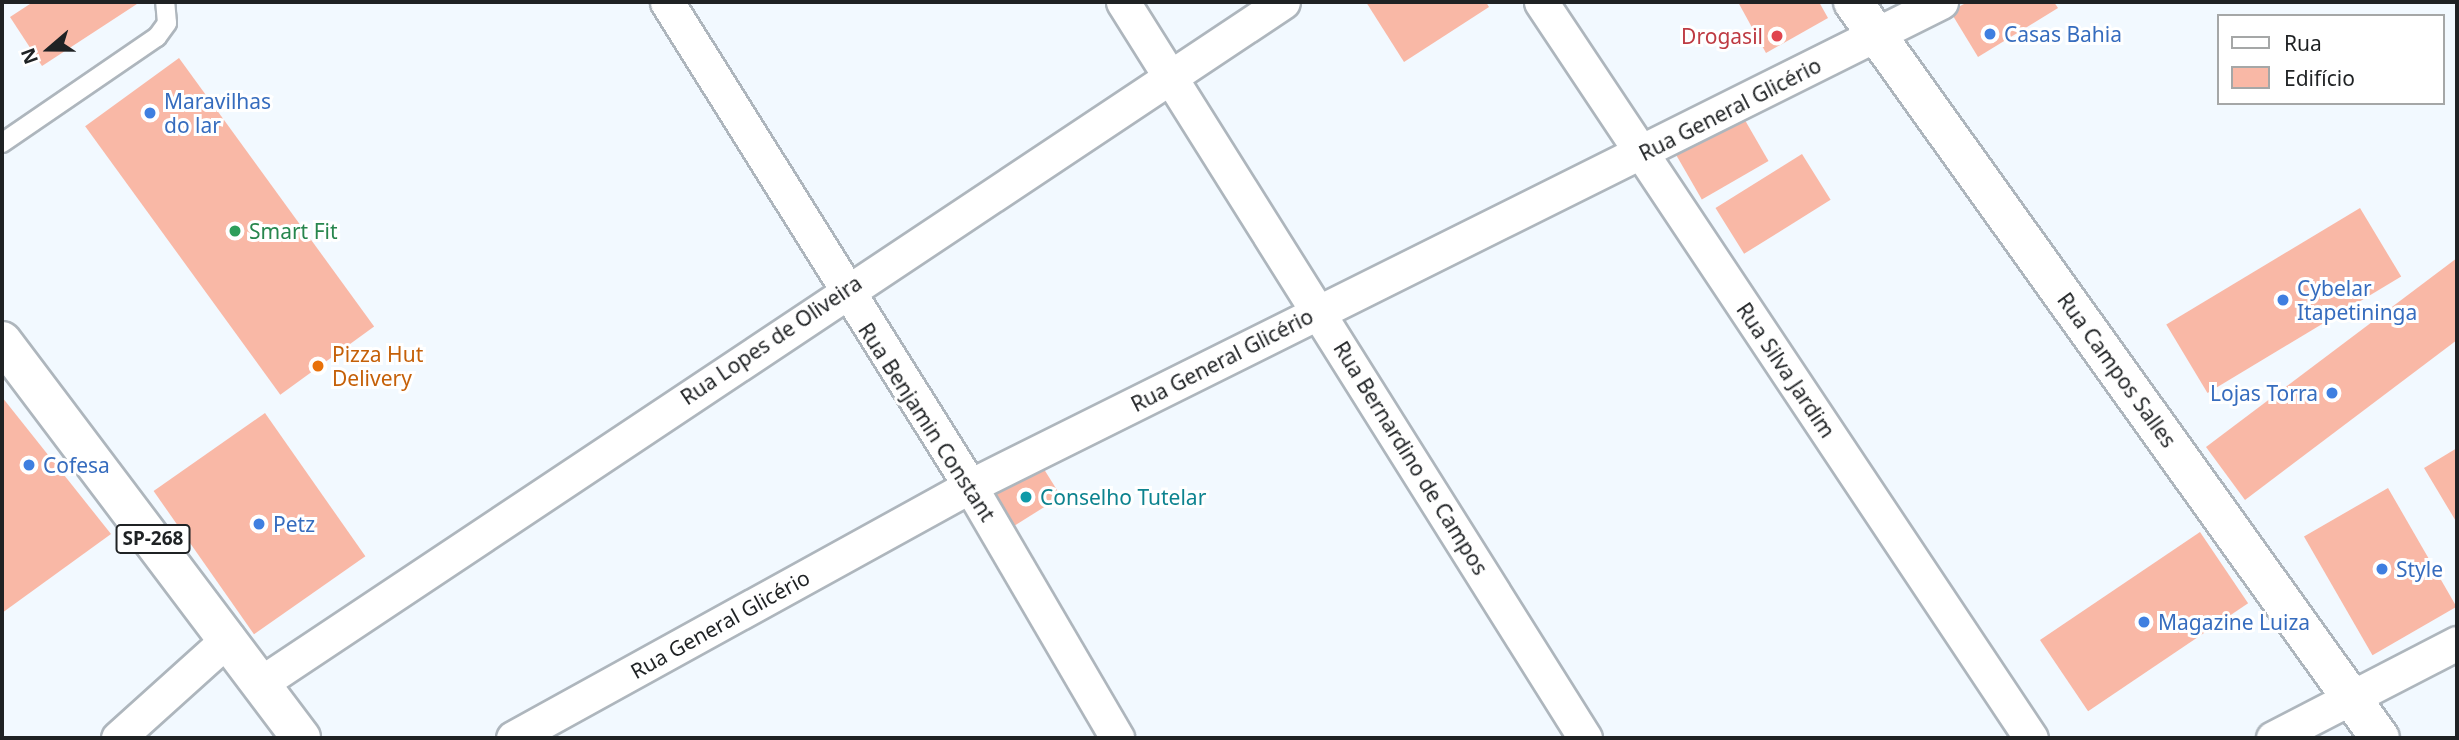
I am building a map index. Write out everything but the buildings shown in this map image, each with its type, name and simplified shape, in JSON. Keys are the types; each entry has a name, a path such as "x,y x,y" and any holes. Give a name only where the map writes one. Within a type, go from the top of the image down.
{"street":[{"name":"Rua Benjamin Constant","path":"667,2 844,292 970,486 1116,738"},
{"name":"Rua Bernardino de Campos","path":"1123,2 1585,738"},
{"name":"Rua Lopes de Oliveira","path":"261,683 1170,74 1283,2"},
{"name":"Rua Silva Jardim","path":"1541,2 2031,738"},
{"name":"Rua Campos Salles","path":"1853,2 2380,738"},
{"name":"Rua General Glicério","path":"513,738 970,486 1319,311 1642,154 1941,2"},
{"name":"SP-268","path":"2,341 229,638 301,738"},
{"path":"118,738 229,638"},
{"path":"2273,738 2457,643"}],"lane":[{"path":"2,143 157,37 167,23 165,2"}],"place":[{"name":"Casas Bahia","path":"1990,34"},
{"name":"Drogasil","path":"1777,36"},
{"name":"Maravilhas do lar","path":"150,113"},
{"name":"Smart Fit","path":"235,231"},
{"name":"Cybelar Itapetininga","path":"2283,300"},
{"name":"Pizza Hut Delivery","path":"318,366"},
{"name":"Lojas Torra","path":"2332,393"},
{"name":"Cofesa","path":"29,465"},
{"name":"Conselho Tutelar","path":"1026,497"},
{"name":"Petz","path":"259,524"},
{"name":"Style","path":"2382,569"},
{"name":"Magazine Luiza","path":"2144,622"}]}
